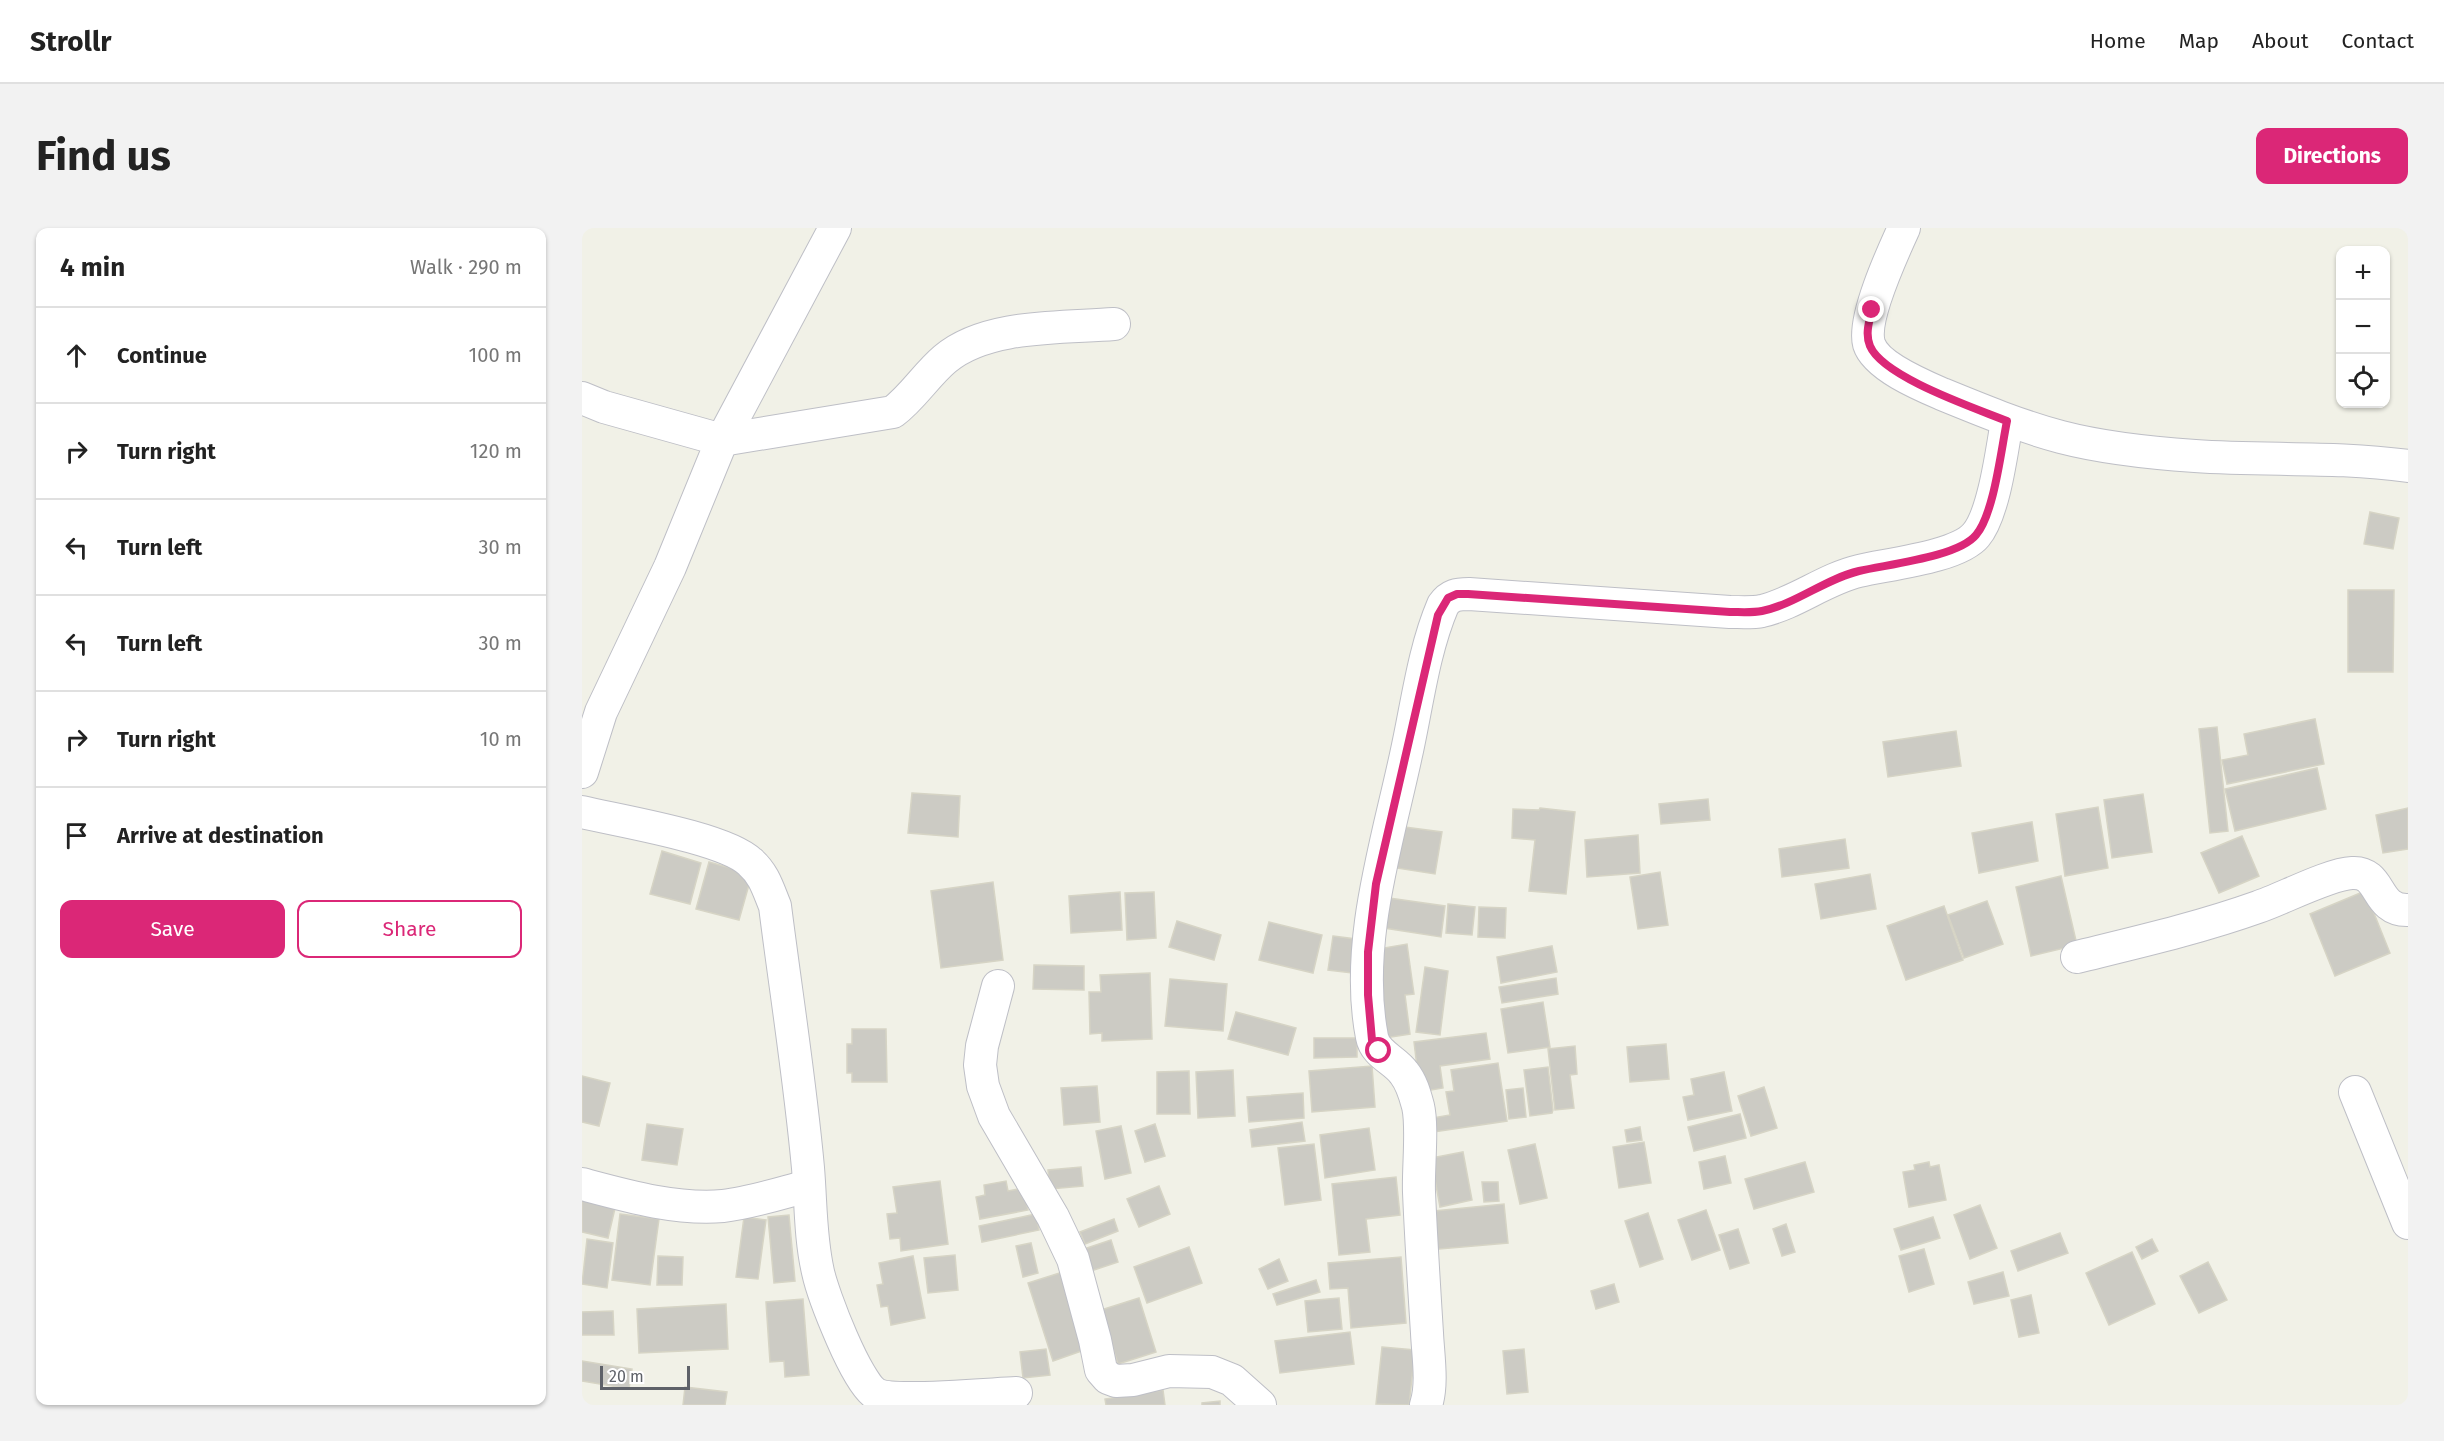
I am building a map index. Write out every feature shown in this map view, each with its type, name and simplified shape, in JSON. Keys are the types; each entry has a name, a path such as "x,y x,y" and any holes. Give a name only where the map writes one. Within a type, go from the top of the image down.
{"street":[{"path":"582,772 601,712 670,567 722,440 836,228"},
{"path":"1904,228 1872,310 1867,334 1870,346 1877,358 1919,385 2007,421 2062,437 2195,456 2364,460 2408,466"},
{"path":"582,398 604,407 722,440 893,412 908,401 945,359 974,340 1000,333 1114,324"},
{"path":"1426,1405 1428,1368 1419,1191 1419,1109 1411,1083 1404,1072 1379,1051 1372,1040 1368,952 1376,884 1428,657 1443,605 1448,598 1457,594 1468,594 1730,612 1761,611 1783,604 1821,585 1856,572 1955,550 1975,537 1985,522 2007,421"},
{"path":"582,812 721,846 749,860 762,874 775,906 808,1186 809,1220 818,1273 840,1332 867,1387 876,1395 886,1397 1016,1393"},
{"path":"2077,957 2182,931 2258,907 2345,874 2362,873 2368,877 2390,907 2408,910"},
{"path":"998,986 982,1046 980,1065 983,1086 1000,1126 1053,1217 1073,1259 1101,1370 1116,1381 1133,1380 1169,1371 1212,1372 1232,1380 1260,1405"},
{"path":"2355,1092 2408,1223"},
{"path":"582,1184 673,1204 723,1206 808,1186"}],"building":[{"path":"2370,512 2399,518 2393,549 2364,544"},
{"path":"2348,590 2394,590 2393,672 2348,672"},
{"path":"2315,719 2324,764 2227,784 2222,760 2248,755 2244,734"},
{"path":"2217,727 2228,831 2210,833 2199,729"},
{"path":"1956,731 1961,766 1888,777 1883,742"},
{"path":"2317,768 2326,809 2235,831 2225,789"},
{"path":"912,793 960,796 958,837 908,833"},
{"path":"2143,794 2152,852 2112,858 2104,800"},
{"path":"1708,799 1710,820 1661,824 1659,804"},
{"path":"2098,807 2108,868 2065,876 2056,814"},
{"path":"1540,808 1575,812 1566,894 1529,891 1535,840 1512,838 1513,809 1539,810"},
{"path":"2408,808 2408,849 2383,853 2376,815"},
{"path":"2032,822 2038,861 1979,873 1972,833"},
{"path":"1397,826 1442,832 1435,874 1390,867"},
{"path":"1638,835 1640,873 1587,877 1585,840"},
{"path":"2242,836 2259,876 2219,893 2201,853"},
{"path":"1845,839 1849,868 1782,877 1779,849"},
{"path":"662,851 701,863 690,904 650,894"},
{"path":"709,862 752,874 739,920 696,909"},
{"path":"1660,872 1668,925 1638,929 1630,877"},
{"path":"1870,874 1876,909 1821,919 1815,884"},
{"path":"2061,876 2077,945 2031,956 2016,887"},
{"path":"993,882 1003,960 941,968 931,891"},
{"path":"2365,891 2390,953 2335,976 2310,914"},
{"path":"1120,892 1122,930 1071,933 1069,896"},
{"path":"1154,892 1156,938 1127,940 1125,893"},
{"path":"1382,897 1445,906 1441,937 1378,927"},
{"path":"1987,901 2003,944 1964,958 1948,915"},
{"path":"1448,904 1475,907 1472,935 1446,933"},
{"path":"1944,906 1963,960 1906,980 1887,926"},
{"path":"1479,907 1506,908 1505,938 1478,937"},
{"path":"1177,921 1221,935 1214,960 1169,947"},
{"path":"1269,922 1322,935 1313,973 1259,960"},
{"path":"1333,936 1356,939 1352,973 1328,970"},
{"path":"1407,944 1414,994 1405,995 1410,1034 1385,1038 1372,950"},
{"path":"1552,946 1557,972 1501,983 1497,957"},
{"path":"1034,965 1084,966 1084,990 1033,989"},
{"path":"1425,967 1448,971 1440,1035 1416,1032"},
{"path":"1150,973 1152,1039 1102,1041 1102,1033 1090,1034 1089,992 1101,992 1100,975"},
{"path":"1556,978 1558,994 1502,1003 1499,987"},
{"path":"1170,979 1227,984 1223,1031 1165,1026"},
{"path":"1543,1002 1550,1047 1508,1053 1501,1009"},
{"path":"1236,1012 1296,1028 1288,1055 1228,1039"},
{"path":"852,1029 886,1029 887,1082 852,1082 852,1073 847,1073 847,1044 852,1044"},
{"path":"1486,1033 1490,1059 1440,1066 1443,1088 1420,1092 1414,1042"},
{"path":"1314,1038 1357,1038 1357,1057 1314,1058"},
{"path":"1666,1044 1669,1079 1630,1082 1627,1047"},
{"path":"1575,1046 1577,1074 1570,1075 1574,1108 1555,1110 1548,1049"},
{"path":"1498,1063 1507,1121 1434,1132 1432,1118 1450,1115 1446,1092 1454,1091 1451,1070"},
{"path":"1372,1066 1375,1107 1312,1112 1309,1071"},
{"path":"1548,1067 1552,1113 1530,1116 1524,1070"},
{"path":"1233,1070 1235,1116 1198,1118 1196,1072"},
{"path":"1189,1071 1190,1114 1157,1114 1157,1072"},
{"path":"1724,1072 1732,1111 1688,1120 1683,1097 1694,1095 1691,1079"},
{"path":"582,1076 610,1083 599,1126 582,1122"},
{"path":"1097,1086 1100,1122 1064,1125 1061,1088"},
{"path":"1764,1087 1777,1128 1751,1136 1738,1096"},
{"path":"1523,1088 1526,1117 1509,1119 1506,1090"},
{"path":"1303,1093 1304,1118 1249,1122 1247,1097"},
{"path":"1740,1114 1746,1138 1694,1151 1688,1127"},
{"path":"1302,1122 1305,1141 1252,1147 1250,1130"},
{"path":"647,1124 683,1129 677,1165 642,1160"},
{"path":"1155,1124 1165,1156 1145,1162 1135,1131"},
{"path":"1121,1126 1131,1173 1105,1179 1096,1131"},
{"path":"1640,1127 1642,1140 1627,1142 1625,1130"},
{"path":"1369,1128 1375,1170 1325,1178 1320,1135"},
{"path":"1644,1142 1651,1183 1619,1188 1613,1147"},
{"path":"1314,1144 1321,1200 1285,1205 1278,1148"},
{"path":"1535,1144 1547,1198 1520,1204 1508,1150"},
{"path":"1463,1152 1472,1200 1440,1207 1431,1158"},
{"path":"1725,1156 1731,1183 1704,1189 1699,1162"},
{"path":"1805,1162 1814,1192 1754,1209 1745,1179"},
{"path":"1929,1162 1930,1167 1939,1165 1946,1200 1909,1207 1903,1172 1915,1170 1914,1165"},
{"path":"1081,1167 1083,1186 1050,1189 1048,1170"},
{"path":"1396,1177 1400,1215 1366,1219 1370,1252 1339,1255 1332,1184"},
{"path":"940,1181 948,1244 901,1251 900,1238 890,1239 887,1214 897,1213 893,1187"},
{"path":"1006,1181 1008,1191 1024,1188 1028,1210 980,1219 976,1197 985,1195 984,1185"},
{"path":"1482,1182 1498,1182 1499,1201 1484,1202"},
{"path":"1159,1186 1170,1214 1139,1227 1127,1199"},
{"path":"582,1196 616,1204 608,1238 582,1232"},
{"path":"1504,1204 1508,1243 1428,1250 1424,1212"},
{"path":"1980,1205 1997,1248 1970,1259 1954,1215"},
{"path":"1706,1210 1720,1250 1692,1260 1678,1220"},
{"path":"1648,1213 1663,1259 1640,1267 1625,1221"},
{"path":"620,1214 659,1219 650,1285 612,1280"},
{"path":"1036,1214 1039,1230 982,1242 979,1226"},
{"path":"789,1215 795,1281 774,1283 768,1217"},
{"path":"744,1217 766,1220 758,1279 736,1277"},
{"path":"1933,1217 1940,1238 1901,1250 1894,1229"},
{"path":"1114,1219 1118,1231 1085,1244 1080,1232"},
{"path":"1786,1224 1795,1252 1782,1256 1773,1229"},
{"path":"1738,1229 1749,1263 1730,1269 1719,1235"},
{"path":"2060,1233 2068,1253 2018,1271 2011,1251"},
{"path":"587,1239 613,1243 607,1288 582,1284"},
{"path":"2152,1239 2158,1251 2142,1259 2136,1247"},
{"path":"1111,1240 1118,1262 1082,1274 1075,1252"},
{"path":"1031,1243 1038,1273 1023,1277 1016,1246"},
{"path":"1189,1247 1202,1283 1147,1303 1134,1267"},
{"path":"1924,1249 1934,1284 1909,1292 1899,1256"},
{"path":"2132,1252 2155,1304 2109,1325 2086,1273"},
{"path":"955,1255 958,1290 928,1293 924,1258"},
{"path":"658,1256 683,1257 682,1285 657,1285"},
{"path":"913,1256 925,1318 891,1325 888,1306 881,1307 877,1285 883,1284 879,1263"},
{"path":"1401,1257 1406,1323 1351,1328 1348,1288 1330,1289 1328,1263"},
{"path":"1279,1259 1288,1281 1268,1289 1259,1269"},
{"path":"2208,1262 2227,1300 2199,1313 2180,1276"},
{"path":"1066,1271 1090,1348 1053,1361 1028,1283"},
{"path":"2003,1272 2009,1296 1974,1304 1968,1282"},
{"path":"1316,1280 1320,1292 1277,1305 1273,1294"},
{"path":"1614,1284 1619,1302 1596,1309 1591,1291"},
{"path":"2031,1295 2039,1333 2019,1337 2011,1300"},
{"path":"1139,1298 1156,1352 1118,1364 1101,1310"},
{"path":"1339,1298 1342,1329 1308,1332 1305,1301"},
{"path":"803,1299 809,1375 785,1377 784,1361 770,1362 766,1302"},
{"path":"726,1304 728,1349 639,1353 637,1309"},
{"path":"613,1311 614,1335 582,1335 582,1312"},
{"path":"1350,1332 1354,1364 1280,1373 1275,1341"},
{"path":"1382,1347 1415,1350 1409,1405 1376,1404"},
{"path":"1046,1349 1050,1375 1023,1378 1020,1352"},
{"path":"1524,1349 1528,1392 1507,1394 1503,1351"},
{"path":"582,1361 632,1369 629,1389 582,1381"},
{"path":"685,1387 727,1392 725,1405 683,1405"},
{"path":"1163,1390 1165,1405 1106,1405 1105,1399"},
{"path":"1220,1401 1220,1405 1202,1405 1202,1403"}],"route":[{"path":"1379,1051 1372,1040 1368,995 1368,952 1376,884 1438,615 1448,598 1457,594 1468,594 1730,612 1761,611 1783,604 1821,585 1856,572 1955,550 1975,537 1985,522 2007,421 1919,385 1877,358 1870,346 1867,334 1872,310"}]}
